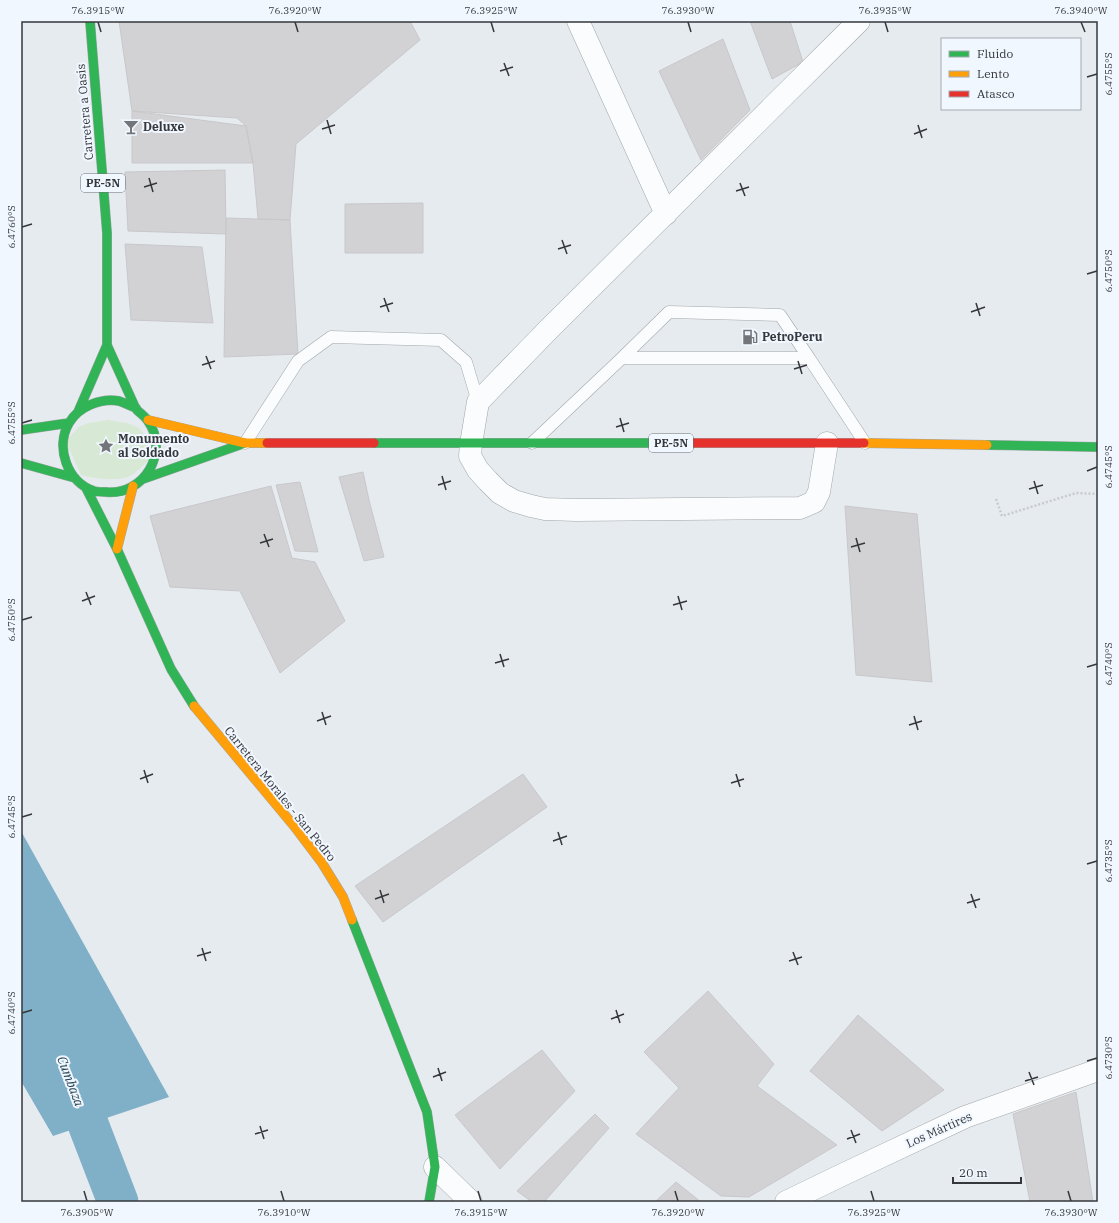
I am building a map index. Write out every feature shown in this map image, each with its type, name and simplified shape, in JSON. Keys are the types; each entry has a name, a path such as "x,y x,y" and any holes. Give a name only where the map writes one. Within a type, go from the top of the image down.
{"main road":[{"name":"Carretera a Oasis","path":"78,412 107,345 107,233 90,21"},
{"name":"Carretera a Oasis","path":"107,345 136,408"},
{"name":"PE-5N","path":"143,479 152,466 156,450 154,434 148,420 136,408 121,402 105,400 91,404 78,412 69,423 63,437 62,452 66,466 74,478 86,488 100,493 115,493 130,488 143,479 245,443"},
{"name":"PE-5N","path":"148,420 245,443 865,443 1098,447"},
{"path":"21,430 69,423"},
{"path":"21,463 74,478"},
{"path":"117,549 133,486"},
{"name":"Carretera Morales - San Pedro","path":"86,488 117,549 171,669 195,707 294,826 322,863 343,897 427,1112 435,1167 429,1202"}],"street":[{"path":"578,21 666,214"},
{"path":"827,443 819,492 814,502 800,508 545,509 514,501 500,493 478,470 470,456 478,402 553,324 860,21"},
{"name":"Los Mártires","path":"786,1202 965,1117 1098,1070"},
{"path":"435,1167 471,1202"}],"lane":[{"path":"531,444 669,312 780,315 865,443"},
{"path":"245,443 298,361 331,337 442,340 466,362 478,402"},
{"path":"622,358 809,358"}],"path":[{"path":"996,499 1002,516 1076,493 1098,494"}],"green space":[{"path":"108,420 127,423 139,428 148,439 148,461 128,477 104,479 81,475 66,441 79,427 89,423"}],"water":[{"path":"21,831 169,1097 53,1136 21,1081"}],"building":[{"path":"119,21 410,21 420,40 296,144 290,220 258,219 253,163 246,126 237,118 132,111"},
{"path":"750,21 790,21 803,62 772,79"},
{"path":"723,39 750,110 701,160 659,71"},
{"path":"132,111 246,126 253,163 132,163"},
{"path":"225,170 226,234 128,231 125,172"},
{"path":"423,203 423,253 345,253 345,204"},
{"path":"226,218 290,220 298,354 224,357"},
{"path":"125,244 202,247 213,323 131,320"},
{"path":"363,472 384,557 364,561 339,477"},
{"path":"300,482 318,552 295,551 276,485"},
{"path":"271,486 292,558 315,562 345,621 280,673 240,591 170,587 150,516"},
{"path":"845,506 917,514 932,682 856,675"},
{"path":"523,774 547,807 383,922 355,886"},
{"path":"708,991 774,1064 757,1086 837,1145 749,1197 721,1196 636,1134 679,1088 644,1052"},
{"path":"858,1015 944,1090 882,1131 810,1071"},
{"path":"542,1050 575,1091 500,1169 455,1115"},
{"path":"1076,1092 1093,1202 1030,1202 1013,1114"},
{"path":"595,1114 609,1128 544,1202 532,1202 517,1191"},
{"path":"676,1182 701,1202 655,1202"}],"waterway":[{"name":"Cumbaza","path":"68,1072 118,1202"}],"traffic: fast":[{"path":"78,412 107,345 107,233 90,21"},
{"path":"107,345 135,407 137,410 147,419 154,433 156,446 150,470 132,487 120,491 103,492 94,491 85,486 77,480 66,463 63,442 69,423 78,412 91,404 98,402 112,400 119,401 123,403 132,406 134,407 136,408"},
{"path":"21,430 69,423"},
{"path":"143,479 245,443"},
{"path":"374,443 693,443"},
{"path":"987,445 1098,447"},
{"path":"21,463 75,478"},
{"path":"86,488 117,549 171,669 194,706"},
{"path":"352,920 427,1112 435,1167 429,1202"}],"traffic: slow":[{"path":"148,420 245,443 267,443"},
{"path":"864,443 987,445"},
{"path":"117,549 133,486"},
{"path":"194,706 294,826 322,863 343,897 352,920"}],"traffic: jam":[{"path":"267,443 374,443"},
{"path":"693,443 864,443"}],"place":[{"name":"Deluxe","path":"131,127"},
{"name":"PetroPeru","path":"750,337"},
{"name":"Monumento al Soldado","path":"106,446"}]}
